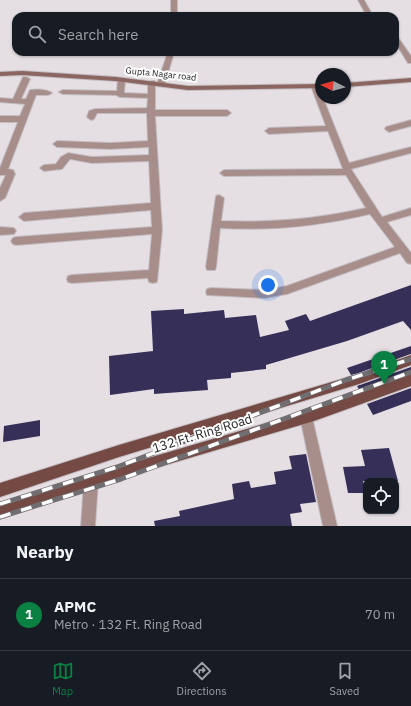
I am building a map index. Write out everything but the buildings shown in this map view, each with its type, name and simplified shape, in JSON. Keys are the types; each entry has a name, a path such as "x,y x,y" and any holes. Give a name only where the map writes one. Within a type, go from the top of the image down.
{"main road":[{"name":"132 Ft. Ring Road","path":"0,490 119,451 359,379 411,360"},
{"name":"132 Ft. Ring Road","path":"0,512 91,482 306,417 411,380"}],"street":[{"path":"174,0 174,12"},
{"path":"361,0 368,12"},
{"path":"399,43 411,61"},
{"path":"72,279 153,277 157,230 152,144 152,96 169,56"},
{"name":"Gupta Nagar road","path":"0,74 22,73 121,80 188,88 315,86"},
{"path":"16,101 26,79"},
{"path":"119,93 121,80"},
{"path":"351,85 411,80"},
{"path":"0,198 2,188 11,174 10,172 1,172 33,92 48,93"},
{"path":"63,92 119,93 120,95 152,96"},
{"path":"0,100 29,102"},
{"path":"324,104 331,128 348,169 372,210 411,260"},
{"path":"91,117 92,113 95,111 227,113"},
{"path":"0,119 23,119"},
{"path":"389,129 411,123"},
{"path":"269,131 331,128"},
{"path":"57,144 110,146 152,144"},
{"path":"224,173 348,169 411,150"},
{"path":"44,168 59,167 68,156 92,160 153,158"},
{"path":"211,267 219,198"},
{"path":"24,217 156,206"},
{"path":"216,224 260,226 280,225 328,220 372,210"},
{"path":"380,221 411,211"},
{"path":"16,241 157,230"},
{"path":"0,231 11,231"},
{"path":"211,292 266,294 288,290 402,248"},
{"path":"306,417 330,526"},
{"path":"88,526 91,482"}],"railway":[{"path":"0,504 117,467 346,380 411,359"},
{"path":"0,517 121,479 411,372"}],"place":[{"name":"APMC","path":"384,384"}]}
